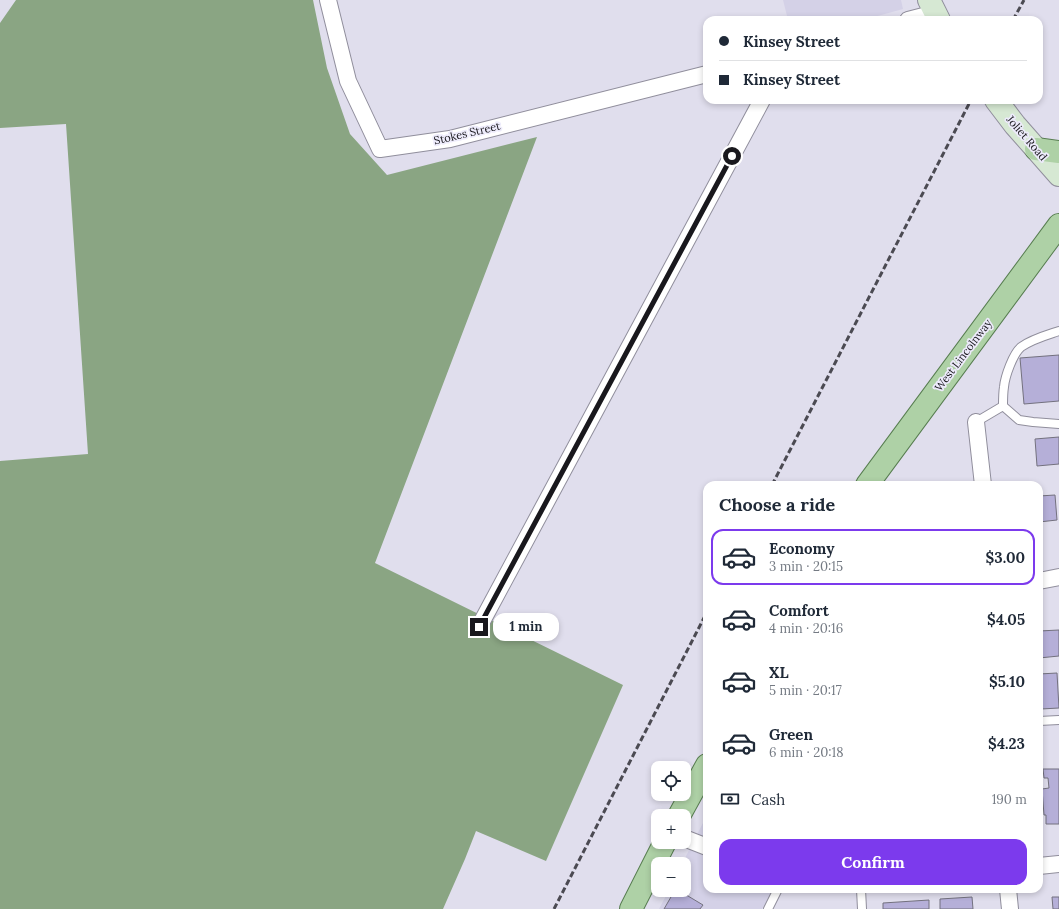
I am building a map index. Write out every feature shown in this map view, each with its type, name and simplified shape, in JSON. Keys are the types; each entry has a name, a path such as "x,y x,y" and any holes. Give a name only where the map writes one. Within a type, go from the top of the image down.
{"main road":[{"name":"Joliet Road","path":"999,104 1015,125 1059,175"},
{"path":"1036,149 1059,152"},
{"name":"West Lincolnway","path":"870,481 1059,225"},
{"path":"683,809 703,772"},
{"path":"631,909 661,849"}],"street":[{"name":"Stokes Street","path":"328,0 348,81 380,149 450,139 703,75"},
{"path":"920,16 934,11"},
{"path":"479,627 760,104"},
{"path":"976,422 983,481"},
{"path":"1043,580 1059,577"},
{"path":"691,841 703,845"},
{"path":"1043,866 1059,864"},
{"path":"1008,893 1010,909"}],"lane":[{"path":"1003,406 1004,386 1010,366 1021,348 1040,337 1059,331"},
{"path":"976,422 1003,406"},
{"path":"1003,406 1019,420 1059,424"},
{"path":"1043,721 1059,720"},
{"path":"768,909 776,893"},
{"path":"861,893 862,909"}],"shaded area":[{"path":"783,0 901,0 903,9 878,16 787,16"},
{"path":"703,823 703,893 771,893 762,909 659,909 665,897 691,897 691,857 686,857"}],"green space":[{"path":"16,0 313,0 327,68 350,134 387,175 537,137 375,563 623,685 546,861 476,831 443,909 0,909 0,461 88,454 66,124 0,128 0,23"}],"building":[{"path":"1059,355 1059,401 1024,404 1020,358"},
{"path":"1059,437 1059,464 1037,466 1035,439"},
{"path":"1055,495 1057,520 1043,522 1043,496"},
{"path":"1059,630 1059,656 1043,658 1043,631"},
{"path":"1057,673 1059,708 1043,709 1043,674"},
{"path":"1043,769 1059,769 1059,824 1046,824 1046,815 1044,815 1043,789 1049,788 1048,778 1044,778"},
{"path":"671,897 690,897 703,905 700,909 664,909"},
{"path":"972,897 973,909 940,909 940,899"},
{"path":"1052,897 1059,897 1059,909 1053,909"},
{"path":"929,900 929,909 883,909 883,903"}],"railway":[{"path":"1015,16 1024,0"},
{"path":"774,481 969,104"},
{"path":"554,909 703,620"}],"route":[{"path":"479,627 732,156"}]}
